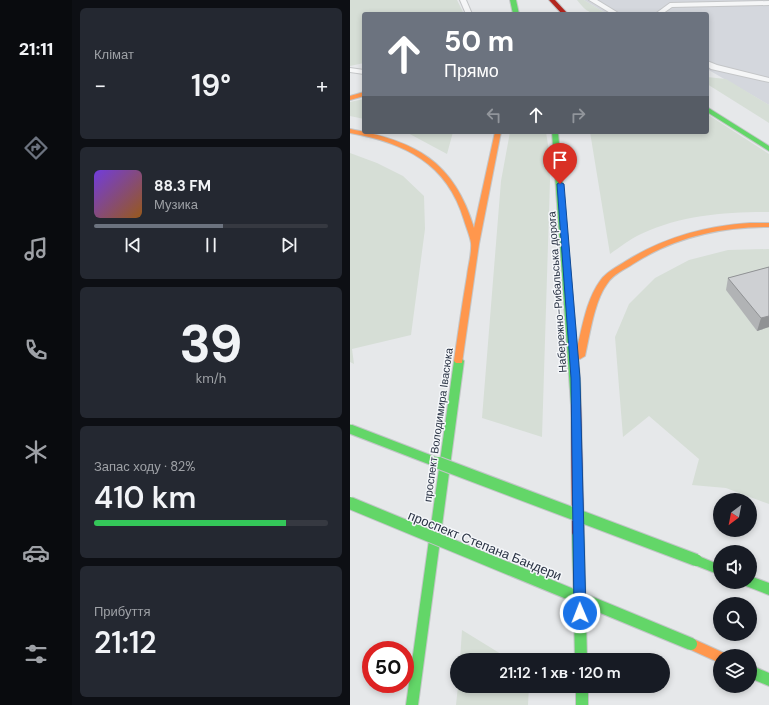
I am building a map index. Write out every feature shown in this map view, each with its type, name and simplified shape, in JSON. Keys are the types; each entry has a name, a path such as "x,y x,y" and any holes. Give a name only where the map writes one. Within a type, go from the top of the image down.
{"main road":[{"path":"513,0 516,12"},
{"path":"552,0 563,12"},
{"path":"350,98 362,95"},
{"path":"709,110 769,149"},
{"path":"350,131 362,132"},
{"path":"370,134 400,143 434,162 450,182 460,199 475,244"},
{"path":"475,244 498,134"},
{"name":"Набережно-Рибальська дорога","path":"555,134 575,378"},
{"path":"581,653 575,378 587,323 602,284 619,269 644,252 677,237 718,228 758,224 769,225"},
{"name":"проспект Володимира Івасюка","path":"412,705 475,244"},
{"path":"350,429 713,567"},
{"name":"проспект Степана Бандери","path":"350,503 713,654"},
{"path":"757,585 769,589"},
{"path":"757,674 769,680"},
{"path":"582,693 582,705"}],"lane":[{"path":"463,0 468,12"},
{"path":"592,0 613,12"},
{"path":"661,12 670,5 769,3"},
{"path":"709,67 769,80"},
{"path":"350,70 362,72"}],"shaded area":[{"path":"350,0 457,0 463,12 362,12 362,63 350,66"},
{"path":"577,0 584,0 604,12 590,12"},
{"path":"584,0 769,0 769,105 709,70 709,12 604,12"},
{"path":"709,77 726,79 769,105 769,123 709,85"},
{"path":"362,99 362,119 350,116 350,102"},
{"path":"709,115 769,154 769,212 720,214 672,223 637,236 610,254 590,134 709,134"},
{"path":"410,134 452,134 447,154"},
{"path":"510,134 546,134 549,151 550,180 542,437 482,418 501,181"},
{"path":"350,153 377,163 403,176 424,196 425,229 411,335 352,349 354,364 350,362"},
{"path":"769,249 769,504 757,500 757,493 739,493 726,488 692,485 699,459 649,416 623,437 615,337 629,304 655,278 689,260 728,250"},
{"path":"462,630 500,653 460,653"},
{"path":"457,693 529,693 528,705 456,705"}],"building":[{"path":"769,267 769,316 761,318 728,278"}],"traffic: fast":[{"path":"513,0 516,12"},
{"path":"709,110 769,149"},
{"path":"555,134 576,405"},
{"path":"412,705 459,361"},
{"path":"350,429 696,560"},
{"path":"350,503 691,644"},
{"path":"578,533 581,653"},
{"path":"696,560 713,567"},
{"path":"757,585 769,589"},
{"path":"757,674 769,680"},
{"path":"582,693 582,705"}],"traffic: slow":[{"path":"350,98 362,95"},
{"path":"350,131 362,133"},
{"path":"368,134 400,144 428,159 440,170 451,183 460,199 467,215 475,243"},
{"path":"459,361 475,244 498,134"},
{"path":"580,356 597,293 606,279 616,271 643,254 677,238 731,226 769,225"},
{"path":"691,644 713,654"}],"traffic: jam":[{"path":"552,0 563,12"},
{"path":"576,405 578,533"}],"route":[{"path":"560,184 575,378 580,613"}]}
